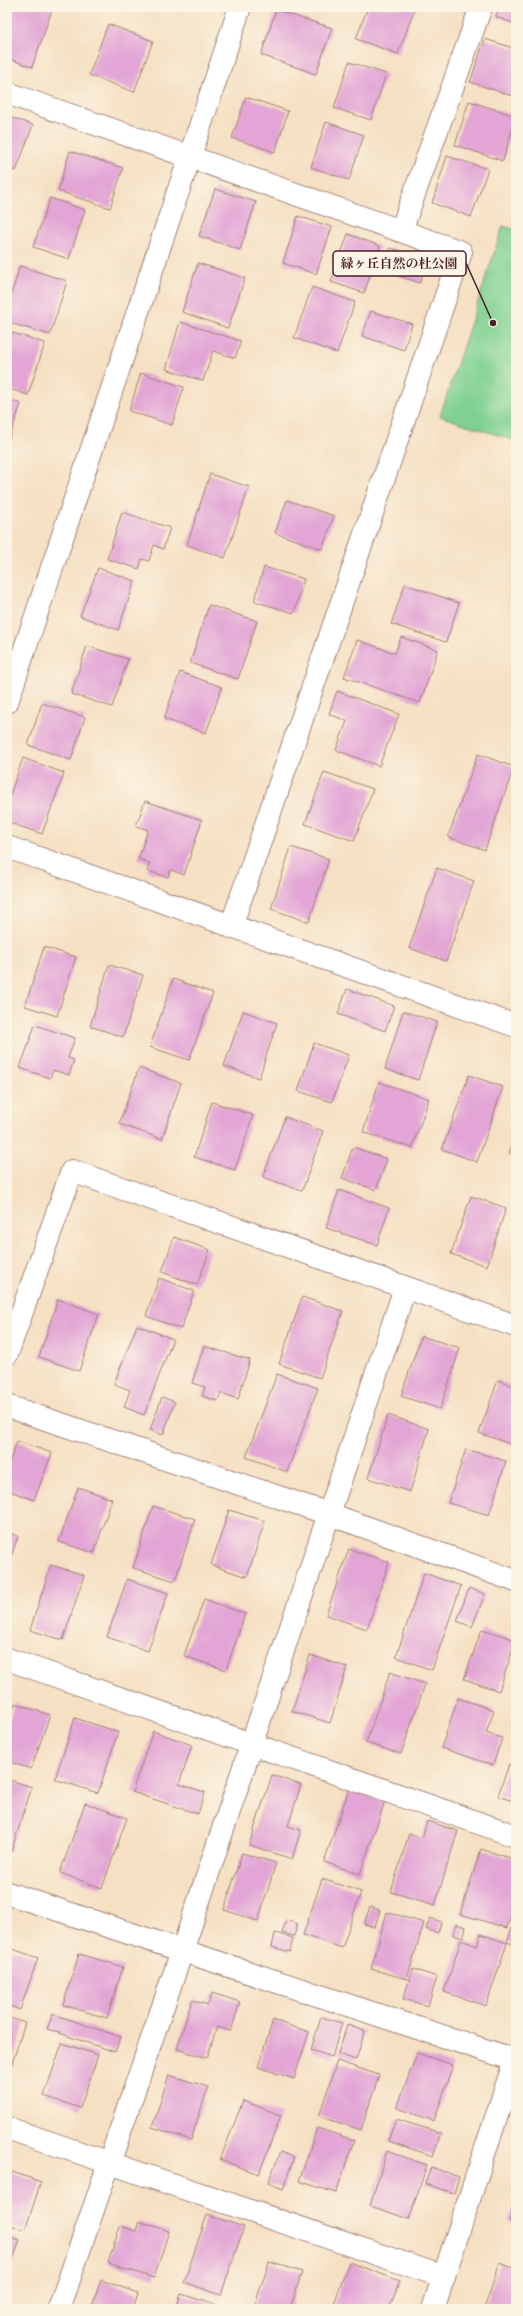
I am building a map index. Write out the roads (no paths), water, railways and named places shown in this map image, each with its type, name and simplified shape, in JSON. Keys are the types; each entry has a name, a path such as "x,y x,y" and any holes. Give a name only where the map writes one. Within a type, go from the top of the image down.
{"street":[{"path":"7,702 240,7"},
{"path":"401,231 482,7"},
{"path":"7,93 461,252 231,927"},
{"path":"7,848 516,1026"},
{"path":"7,1354 72,1171 516,1326"},
{"path":"59,2309 182,1951 405,1288"},
{"path":"7,1406 329,1514 516,1580"},
{"path":"7,1659 516,1836"},
{"path":"7,1893 516,2059 433,2309"},
{"path":"7,2128 444,2277"}],"place":[{"name":"緑ヶ丘自然の杜公園","path":"493,323"}]}
